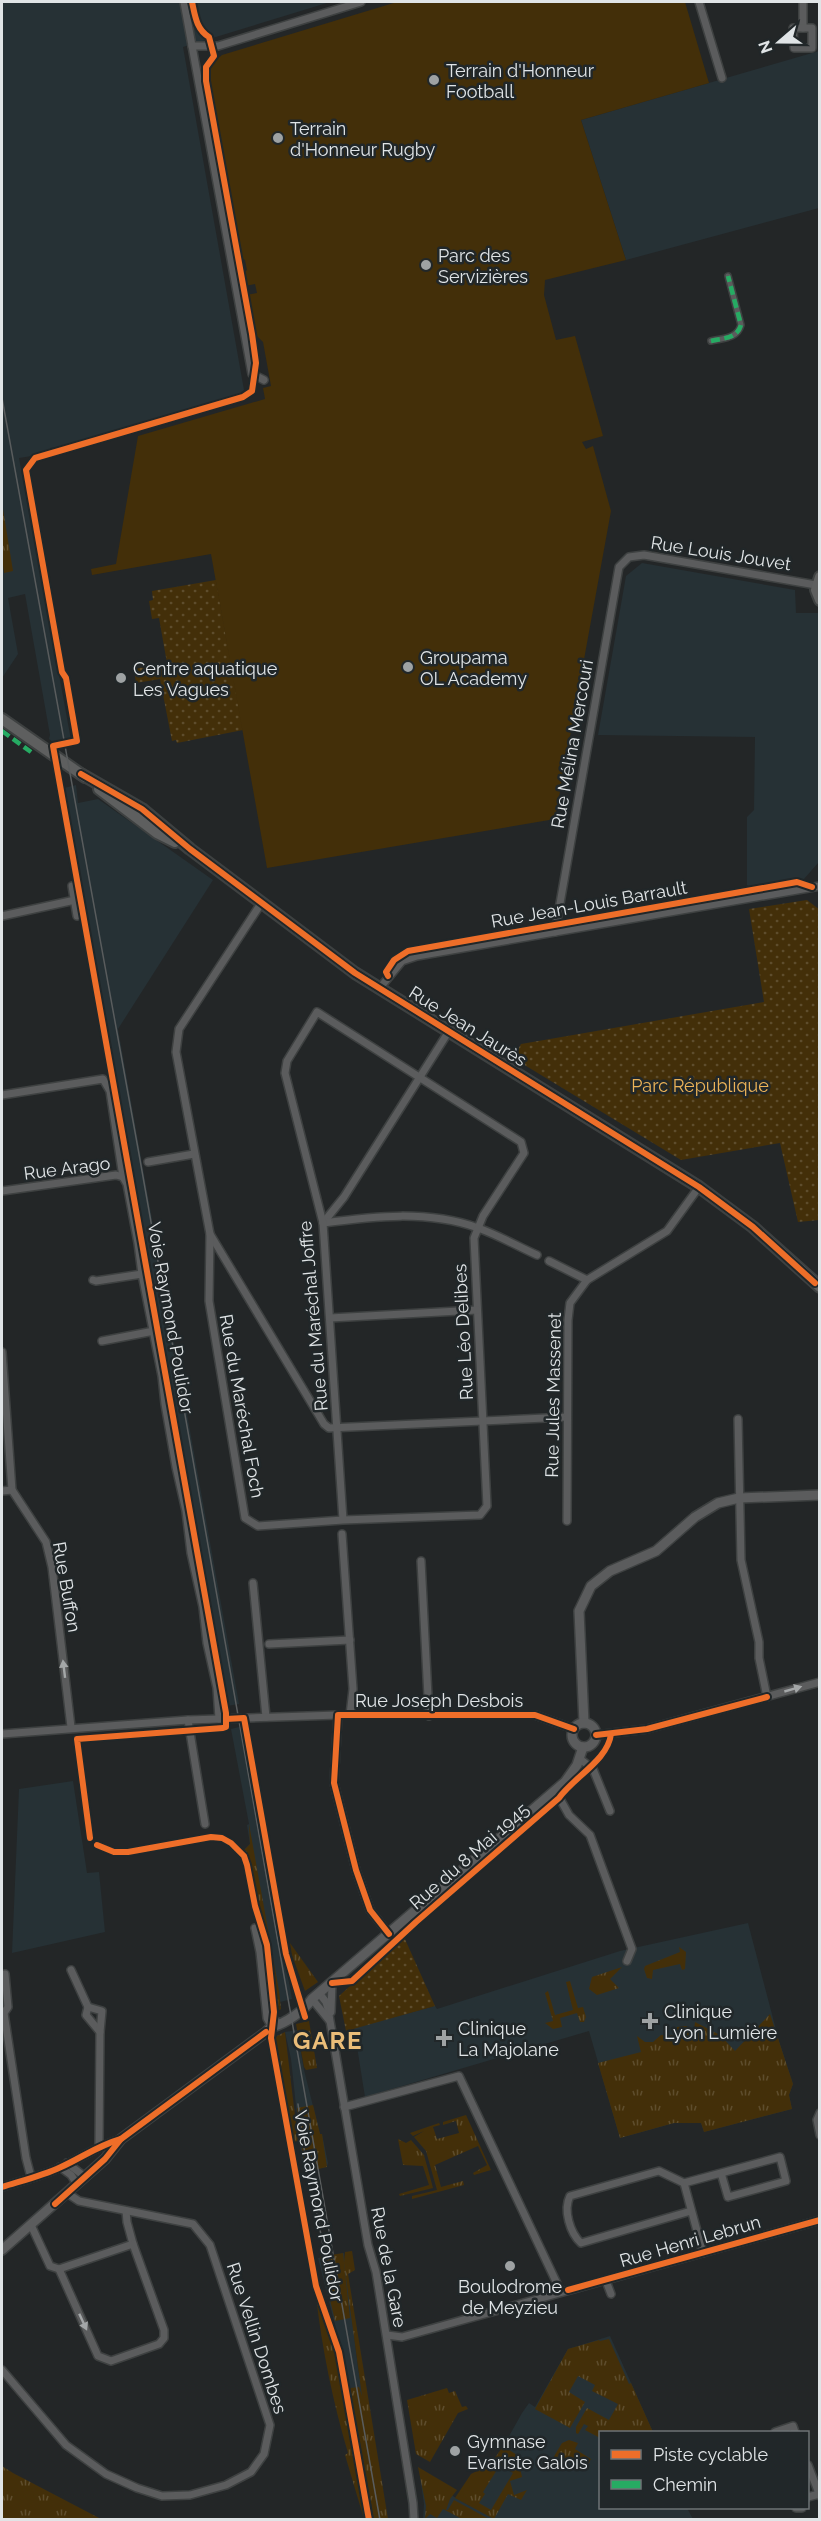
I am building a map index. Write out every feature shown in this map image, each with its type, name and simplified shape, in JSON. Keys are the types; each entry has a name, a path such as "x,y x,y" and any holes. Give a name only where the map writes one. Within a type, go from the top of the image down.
{"main road":[{"path":"818,581 819,600"},
{"name":"Rue Jean Jaurès","path":"2,719 81,774 152,829 190,849 355,973 699,1187 753,1227 819,1287"}],"street":[{"path":"184,2 252,374 264,380"},
{"path":"192,46 218,46 361,2"},
{"path":"699,2 722,78"},
{"path":"803,2 803,28"},
{"path":"711,341 733,336 741,325 728,276"},
{"name":"Rue Louis Jouvet","path":"623,562 629,557 644,555 818,581"},
{"name":"Rue Mélina Mercouri","path":"555,932 617,573 623,562"},
{"path":"72,886 77,916"},
{"name":"Rue Jean-Louis Barrault","path":"379,989 397,965 409,958 819,886"},
{"path":"2,916 75,900"},
{"path":"262,902 179,1029 176,1052 210,1234 324,1424 329,1428 337,1430 482,1420 567,1417"},
{"name":"Rue du Maréchal Joffre","path":"343,1520 323,1223 285,1073 287,1061 316,1012 420,1079"},
{"path":"323,1223 344,1197 449,1031"},
{"path":"2,1095 103,1078 110,1091 123,1177"},
{"name":"Rue Léo Delibes","path":"343,1520 480,1515 487,1506 474,1238 477,1228 524,1153 521,1142 420,1079"},
{"path":"148,1162 194,1154"},
{"name":"Rue Arago","path":"2,1191 116,1175 123,1177 130,1198 176,1467 181,1484 191,1553 202,1598 207,1643 217,1688 219,1719"},
{"name":"Rue Jules Massenet","path":"567,1521 570,1303 587,1280 667,1231 699,1187"},
{"path":"323,1223 384,1215 441,1218 477,1228 537,1255"},
{"name":"Rue du Maréchal Foch","path":"210,1234 209,1301 246,1518 258,1526 343,1520"},
{"path":"549,1261 587,1280"},
{"path":"93,1280 142,1274"},
{"path":"330,1317 477,1310"},
{"path":"102,1341 154,1331"},
{"path":"2,1352 12,1490 2,1491"},
{"path":"738,1419 741,1560 759,1642 759,1658 767,1697"},
{"name":"Rue Buffon","path":"12,1490 46,1542 52,1568 71,1728"},
{"path":"584,1724 579,1611 585,1594 599,1578 656,1551 705,1509 717,1503 739,1498 819,1495"},
{"path":"342,1534 353,1689 350,1715"},
{"path":"421,1561 429,1716"},
{"path":"253,1583 266,1717"},
{"path":"269,1644 350,1640"},
{"path":"596,1735 646,1729 819,1682"},
{"path":"338,1715 334,1783 356,1870 370,1910 389,1934"},
{"name":"Rue Joseph Desbois","path":"2,1734 188,1720 338,1715 535,1715 574,1729"},
{"path":"188,1720 205,1824"},
{"path":"584,1724 594,1728 596,1735 590,1745 583,1747 574,1740 574,1729 584,1724"},
{"name":"Rue du 8 Mai 1945","path":"2,2250 105,2159 121,2139 272,2027 280,2025 308,2006 316,1996 572,1774 580,1760 583,1747"},
{"path":"580,1760 593,1769 610,1812"},
{"path":"555,1790 569,1815 590,1835 632,1949 627,1961"},
{"path":"255,1928 267,2018 272,2027"},
{"path":"71,1970 88,2007 86,2015 100,2032"},
{"path":"5,1974 8,2007 4,2013 26,2158 31,2177"},
{"name":"Rue de la Gare","path":"332,1983 329,2020 387,2335 414,2520"},
{"name":"Rue de la Gare","path":"316,1996 329,2020"},
{"path":"88,2007 102,2011 99,2145"},
{"path":"344,2108 459,2076 564,2291"},
{"path":"819,2113 819,2135"},
{"path":"2,2187 64,2165 83,2157 99,2145 121,2139"},
{"path":"691,2211 581,2243 574,2236 566,2205 570,2196 659,2171 684,2183 780,2157 786,2181 728,2197 722,2173"},
{"path":"64,2165 81,2181"},
{"path":"684,2183 703,2253"},
{"name":"Rue Vellin Dombes","path":"2,2370 66,2445 106,2474 137,2488 162,2496 190,2495 226,2485 250,2472 264,2454 270,2426 210,2245 193,2224 79,2200 67,2193"},
{"path":"59,2269 98,2356 111,2361 159,2344 164,2338 164,2330 133,2244 126,2211"},
{"name":"Rue Henri Lebrun","path":"387,2335 402,2337 819,2220"},
{"path":"31,2225 45,2260 50,2266 59,2269 133,2244"},
{"path":"606,2281 610,2294"},
{"path":"780,2431 793,2426 794,2431"},
{"path":"809,2469 819,2495"}],"shaded area":[{"path":"2,2 330,2 183,47 244,390 241,396 75,444 50,448 51,453 19,458 71,740 54,743 49,739 25,594 8,598 18,654 2,678"},
{"path":"819,51 819,208 626,260 581,120"},
{"path":"642,563 795,590 796,613 819,613 818,863 804,879 750,888 747,885 747,817 754,810 755,737 598,735 626,576"},
{"path":"76,785 78,803 98,799 213,880 118,1029 239,1704 227,1706 64,788"},
{"path":"243,1726 292,1999 280,2002 281,2009 276,2012 267,1930 257,1899 249,1859 244,1850 250,1844 247,1825 249,1824 231,1729"},
{"path":"73,1781 87,1873 99,1872 105,1932 12,1953 19,1789"},
{"name":"Clinique Lyon Lumière","path":"748,1923 779,2041 793,2084 789,2095 792,2109 704,2132 701,2123 674,2123 620,2138 589,2031 365,2097 354,2028 435,2006 437,2009 620,1951"},
{"path":"297,2030 304,2070 328,2163 327,2167 303,2172 291,2059 285,2032"},
{"path":"344,2253 358,2368 385,2519 374,2519 346,2368 318,2258"},
{"path":"610,2336 653,2431 599,2431 599,2509 688,2509 693,2519 423,2519 424,2504 420,2477 470,2506 522,2413 529,2403 535,2407 568,2349"}],"green space":[{"path":"397,2 685,2 709,83 581,120 626,260 545,280 544,295 556,340 575,336 603,436 582,442 586,449 593,446 611,511 555,819 267,868 211,554 92,575 91,569 116,564 138,436 265,399 263,388 271,386 263,342 253,332 246,295 257,293 255,284 245,286 243,273 247,270 245,260 239,257 207,76 209,66 222,55"},
{"path":"2,503 13,571 4,573 2,558"},
{"path":"216,580 243,730 177,743 176,740 172,741 160,679 136,683 134,669 167,663 159,618 152,619 149,601 153,600 152,591"},
{"name":"Parc République","path":"807,900 820,910 819,1220 798,1222 780,1143 681,1160 513,1058 521,1044 764,1002 749,909"},
{"path":"249,1824 279,1991 281,2009 276,2012 267,1930 257,1899 249,1859 244,1850 250,1844"},
{"path":"404,1937 435,2006 346,2031 339,1996"},
{"path":"290,1943 318,1982 305,1991 292,1955"},
{"path":"679,1947 686,1952 685,1969 682,1970 680,1964 653,1970 652,1979 647,1978 645,1966 680,1952"},
{"path":"622,1967 610,1979 619,1988 597,1995 589,1989 592,1977"},
{"path":"570,1981 578,2008 583,2007 586,2017 584,2022 580,2022 577,2013 560,2018 562,2027 553,2029 545,2023 553,2021 545,1993 548,1991 555,2015 573,2010 566,1982"},
{"path":"770,2014 793,2084 789,2095 792,2109 704,2132 701,2123 674,2123 620,2138 598,2063 641,2052 637,2036 645,2042 653,2042 661,2035 673,2035 677,2027 687,2026 689,2031 694,2030 695,2022 720,2035 735,2051"},
{"path":"309,2021 317,2068 306,2070 296,2024"},
{"path":"285,2032 298,2141 292,2142 274,2042 277,2036"},
{"path":"313,2105 320,2134 322,2134 327,2167 305,2172 297,2108"},
{"path":"466,2115 491,2170 474,2175 473,2173 487,2165 478,2146 435,2165 441,2187 463,2181 464,2185 412,2199 412,2196 437,2190 426,2151 414,2137 424,2131 413,2136 410,2133 439,2123 440,2125 433,2127 437,2139 459,2133 456,2121 443,2125 443,2122"},
{"path":"398,2139 406,2143 411,2140 424,2155 433,2188 400,2196 399,2194 429,2185 423,2166 403,2165"},
{"path":"352,2251 355,2270 348,2274 388,2519 374,2519 350,2388 359,2387 362,2396 344,2263 345,2252"},
{"path":"343,2253 350,2318 335,2321 320,2257"},
{"path":"316,2296 340,2367 368,2519 364,2519 345,2455 348,2453 321,2336"},
{"path":"609,2339 653,2431 599,2431 599,2437 585,2430 588,2426 584,2424 578,2434 576,2433 576,2427 587,2408 609,2420 618,2404 592,2391 595,2385 578,2376 569,2392 585,2402 570,2428 535,2409 568,2349"},
{"path":"447,2388 449,2393 455,2391 462,2407 466,2406 468,2409 458,2413 430,2462 416,2454 407,2400"},
{"path":"569,2440 578,2443 575,2449 591,2459 585,2470 559,2455 555,2460 553,2458 562,2443"},
{"path":"503,2446 517,2455 522,2477 510,2481 514,2495 527,2490 521,2500 508,2494 494,2519 455,2498 471,2474 491,2464","holes":["500,2465 513,2473 491,2510 479,2503 485,2494 483,2492"]},
{"path":"2,2466 13,2473 101,2519 2,2519"},
{"path":"418,2467 457,2490 446,2510 454,2500 489,2519 462,2519 443,2509 437,2518 430,2514 425,2519 426,2506"}],"tram line":[{"path":"2,398 139,1154 380,2520"},
{"path":"298,2104 303,2143 323,2245"}],"marked path":[{"path":"711,341 733,335 741,325 728,276"},
{"path":"2,731 31,752"}],"cycle path":[{"name":"Voie Raymond Poulidor","path":"90,1838 77,1739 223,1728 226,1727 226,1713 53,746 77,741 66,678 62,672 26,470 35,458 243,397 252,391 256,363 252,334 206,81 206,67 214,56 209,37 201,30 192,2"},
{"path":"81,774 142,809 190,849 355,973 699,1187 753,1227 815,1283"},
{"path":"388,976 386,972 394,960 408,951 797,882 812,887"},
{"path":"596,1735 647,1729 767,1697"},
{"path":"389,1934 370,1910 356,1870 334,1783 338,1715 535,1715 574,1729"},
{"path":"226,1719 244,1718 286,1954 305,2017"},
{"path":"332,1983 352,1981 416,1922 559,1798 604,1752 611,1734"},
{"name":"Voie Raymond Poulidor","path":"97,1845 114,1852 128,1852 211,1837 222,1838 231,1843 244,1856 255,1906 267,1945 274,2012 271,2038 316,2286 339,2352 369,2520"},
{"path":"55,2204 105,2159 121,2139 266,2032"},
{"path":"2,2187 54,2170 97,2148 121,2139"},
{"path":"568,2290 820,2220"}],"place":[{"name":"Terrain d'Honneur Football","path":"434,80"},
{"name":"Terrain d'Honneur Rugby","path":"278,138"},
{"name":"Parc des Servizières","path":"426,265"},
{"name":"Groupama OL Academy","path":"408,667"},
{"name":"Centre aquatique Les Vagues","path":"121,678"},
{"name":"Clinique Lyon Lumière","path":"650,2021"},
{"name":"Clinique La Majolane","path":"444,2038"},
{"name":"Boulodrome de Meyzieu","path":"510,2266"},
{"name":"Gymnase Evariste Galois","path":"455,2451"}],"district":[{"name":"GARE","path":"328,2040"}]}
